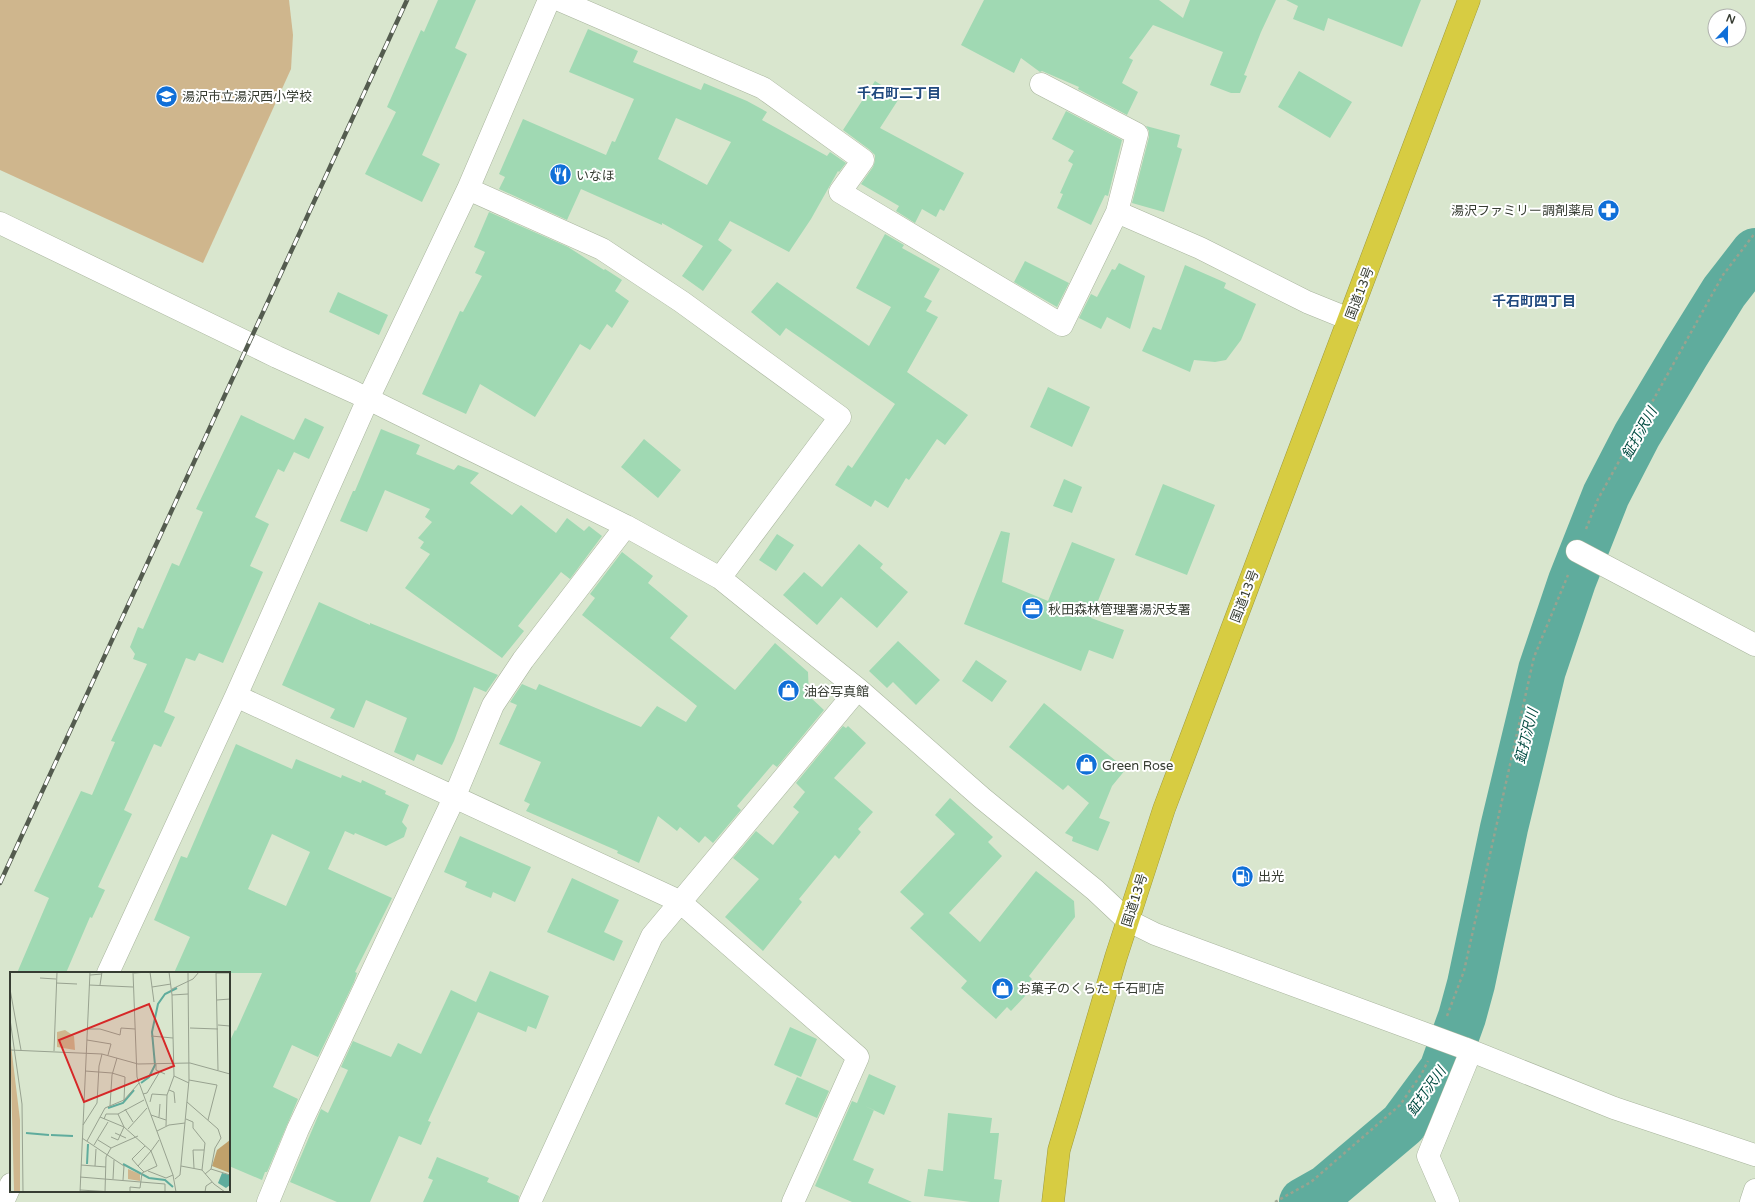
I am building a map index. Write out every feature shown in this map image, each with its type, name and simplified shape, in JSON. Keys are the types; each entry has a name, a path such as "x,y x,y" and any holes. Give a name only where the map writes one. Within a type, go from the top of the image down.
{"highway":[{"name":"国道13号","path":"1053,1202 1058,1150 1127,920 1164,809 1469,0"}],"street":[{"path":"108,972 236,696 368,399 468,189 549,0"},
{"path":"559,0 762,88 863,160 840,192 1062,325 1117,212 1137,134 1041,84"},
{"path":"468,189 602,249 682,302 840,417 720,578"},
{"path":"1117,212 1200,248 1307,302 1349,319"},
{"path":"0,222 270,354 368,399 626,526 720,578 858,689 982,798 1095,890 1127,920 1155,934 1438,1039 1614,1108 1755,1155"},
{"path":"268,1202 298,1129 454,798 493,705 523,660 626,526"},
{"path":"1583,554 1755,646"},
{"path":"530,1202 652,936 858,689"},
{"path":"236,696 679,902 858,1057 793,1202"},
{"path":"1448,1202 1428,1156 1467,1050"},
{"path":"3,1202 10,1186"},
{"path":"1751,1202 1755,1190"}],"path":[{"path":"1275,1202 1311,1182 1400,1105 1422,1073 1438,1039 1464,971 1534,657 1583,554 1598,499 1640,421 1723,275 1755,233"}],"shaded area":[{"name":"湯沢市立湯沢西小学校","path":"0,0 289,0 293,35 291,69 203,263 0,170"}],"building":[{"path":"438,0 476,0 455,48 467,54 422,155 440,164 422,202 365,174 396,112 387,107 421,30 424,32"},
{"path":"984,0 1159,0 1183,18 1190,0 1276,0 1261,32 1244,75 1247,76 1240,93 1231,93 1210,85 1223,52 1153,25 1129,58 1133,60 1122,83 1138,92 1127,115 1078,89 1079,87 1042,71 1040,72 1021,58 1014,73 961,45"},
{"path":"1286,0 1421,0 1402,47 1328,18 1324,31 1293,19 1298,6"},
{"path":"588,29 638,51 633,62 701,90 704,83 747,101 767,112 762,120 827,156 830,152 846,163 839,172 838,171 811,219 789,252 730,221 718,240 732,250 703,291 682,276 703,246 662,223 662,225 581,189 567,220 499,189 505,177 499,174 523,119 606,155 612,141 615,142 634,99 569,72","holes":["676,118 731,142 707,185 658,159"]},
{"path":"1299,71 1352,102 1330,138 1278,107"},
{"path":"875,81 900,97 880,128 964,173 944,211 940,209 936,217 922,209 915,223 896,211 899,206 861,184 873,167 875,155 843,130"},
{"path":"1066,111 1122,140 1108,196 1105,195 1091,225 1057,208 1063,194 1060,193 1073,164 1068,161 1074,151 1052,139"},
{"path":"1146,126 1180,135 1177,147 1182,149 1164,212 1132,203 1149,137 1149,131"},
{"path":"489,212 568,247 604,270 605,269 622,280 615,291 629,301 612,328 607,324 590,350 580,344 535,417 480,384 466,414 422,394 460,311 463,312 482,276 475,273 485,252 474,247"},
{"path":"885,234 904,245 902,248 940,269 924,297 932,301 926,311 938,317 907,372 968,415 945,445 937,439 909,480 906,478 888,508 875,500 871,507 835,485 848,465 852,468 895,404 786,328 780,336 751,312 777,282 869,346 891,307 856,288"},
{"path":"1025,261 1069,283 1057,307 1014,282"},
{"path":"1119,263 1145,276 1130,329 1107,317 1101,329 1079,318 1091,294 1097,297 1112,269 1115,270"},
{"path":"1185,265 1226,283 1224,288 1256,304 1241,340 1226,360 1215,362 1194,360 1190,372 1142,351 1153,327 1161,330"},
{"path":"338,292 388,315 379,335 329,312"},
{"path":"1048,387 1090,407 1072,447 1030,427"},
{"path":"241,415 294,440 305,418 324,427 309,459 294,452 284,472 278,469 255,517 269,524 250,566 263,572 223,663 199,653 195,661 186,658 164,712 175,717 161,747 154,744 124,810 132,814 98,887 105,890 92,918 90,917 66,972 17,972 49,898 34,891 81,791 92,795 115,742 111,741 147,664 133,659 135,654 130,647 138,627 143,629 172,563 179,566 203,512 196,509"},
{"path":"381,429 420,445 416,454 454,470 458,465 479,473 470,483 512,515 521,505 556,533 567,518 584,531 589,526 602,536 570,579 561,572 518,626 524,631 502,658 405,588 430,554 420,548 424,542 418,538 432,522 425,517 430,509 385,490 367,532 340,521 353,491 355,491"},
{"path":"644,439 681,470 658,498 621,467"},
{"path":"1064,479 1082,487 1072,513 1053,506"},
{"path":"1163,484 1215,505 1187,575 1135,555"},
{"name":"秋田森林管理署湯沢支署","path":"1001,531 1010,533 1002,582 1048,601 1072,542 1115,559 1091,618 1124,630 1113,659 1089,650 1081,671 964,624"},
{"path":"777,534 794,545 776,571 759,560"},
{"path":"859,544 883,564 880,568 908,592 877,628 841,597 817,625 783,595 804,572 822,587"},
{"path":"622,552 653,576 648,583 688,616 670,638 735,690 775,643 808,672 809,696 824,710 777,767 773,764 737,806 741,810 713,843 705,836 699,843 680,827 677,831 658,816 639,863 617,853 618,851 526,811 530,804 524,801 541,762 499,744 517,705 510,702 522,684 536,690 539,684 641,727 657,706 686,722 697,706 582,615 595,598 590,594"},
{"path":"319,602 370,625 370,623 498,675 486,692 474,687 454,741 442,765 417,754 414,761 394,752 407,718 366,700 354,728 330,718 335,709 282,685"},
{"path":"898,641 940,680 916,705 893,682 887,688 869,671"},
{"path":"976,660 1007,681 992,702 962,681"},
{"path":"1044,703 1126,769 1112,786 1099,818 1110,822 1098,851 1072,841 1073,837 1065,833 1089,803 1068,785 1063,790 1009,747"},
{"path":"843,726 846,728 848,726 866,743 834,778 873,812 858,829 861,832 839,859 835,855 799,899 802,902 763,951 725,917 759,879 733,858 756,831 773,845 799,812 793,807 805,792 796,783"},
{"path":"236,744 292,769 296,759 341,778 342,775 361,783 362,780 386,791 385,794 409,805 402,822 407,828 404,837 386,846 355,833 354,835 345,831 328,869 392,898 355,972 357,973 354,982 318,1057 292,1045 273,1087 298,1099 267,1172 265,1172 262,1180 230,1166 230,1041 235,1030 236,1031 262,973 174,972 190,937 154,920 181,856 187,858","holes":["272,834 310,852 286,906 248,889"]},
{"path":"950,798 993,837 988,842 1002,856 949,913 980,942 1036,871 1074,901 1075,917 1029,976 1032,979 1022,990 1026,995 1011,1011 1007,1007 996,1019 961,988 967,981 910,928 924,914 900,892 955,834 935,815"},
{"path":"460,836 531,867 515,902 493,892 491,898 465,887 467,882 444,872"},
{"path":"572,878 619,900 604,932 623,941 614,961 547,932"},
{"path":"490,971 549,996 536,1029 528,1026 526,1032 478,1012 428,1121 431,1122 421,1145 399,1136 370,1202 337,1202 290,1182 321,1109 328,1113 348,1070 341,1067 353,1041 391,1057 398,1043 421,1054 451,990 476,1002"},
{"path":"790,1027 817,1039 801,1077 774,1065"},
{"path":"869,1074 896,1086 884,1115 874,1110 853,1160 874,1169 868,1183 912,1202 852,1202 815,1186 852,1101 857,1103"},
{"path":"797,1077 829,1091 817,1118 785,1104"},
{"path":"948,1113 992,1118 990,1133 999,1133 994,1179 1002,1180 999,1202 971,1202 924,1196 928,1169 943,1171"},
{"path":"437,1157 489,1178 487,1182 519,1196 518,1202 423,1202 433,1180 428,1178"}],"waterway":[{"name":"鉦打沢川","path":"1303,1202 1326,1189 1403,1124 1443,1070 1462,1017 1471,984 1504,828 1542,670 1572,581 1606,495 1637,435 1724,292 1755,252"}],"railway":[{"path":"0,883 407,0"}],"place":[{"name":"湯沢市立湯沢西小学校","path":"166,96"},
{"name":"いなほ","path":"561,175"},
{"name":"湯沢ファミリー調剤薬局","path":"1609,210"},
{"name":"秋田森林管理署湯沢支署","path":"1032,609"},
{"name":"油谷写真館","path":"788,691"},
{"name":"Green Rose","path":"1087,765"},
{"name":"出光","path":"1243,876"},
{"name":"お菓子のくらた 千石町店","path":"1003,988"}],"district":[{"name":"千石町二丁目","path":"899,93"},
{"name":"千石町四丁目","path":"1534,301"}]}
